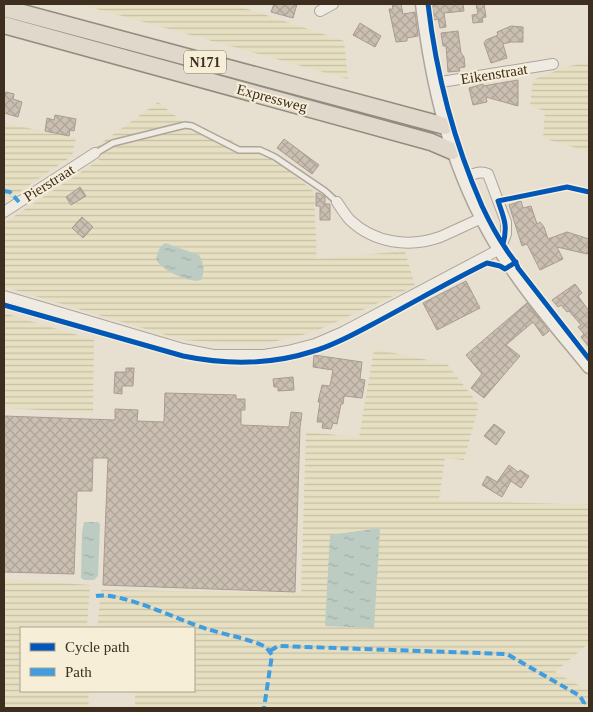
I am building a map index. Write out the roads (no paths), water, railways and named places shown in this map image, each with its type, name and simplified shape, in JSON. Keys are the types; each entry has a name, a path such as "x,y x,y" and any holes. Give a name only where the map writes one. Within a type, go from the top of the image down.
{"highway":[{"name":"Expressweg","path":"4,8 445,126"},
{"name":"Expressweg","path":"4,25 431,142 452,151"}],"street":[{"path":"320,11 333,4"},
{"path":"422,4 435,83 452,151 482,218 529,292 589,366"},
{"name":"Eikenstraat","path":"435,83 553,64"},
{"name":"Pierstraat","path":"4,212 95,154"},
{"path":"4,296 182,349 213,355 264,355 288,351 314,344 344,332 500,249 506,234 506,222 488,174 483,172 476,173 464,178"},
{"path":"336,202 348,219 361,230 376,238 396,243 417,242 438,237 482,218"}],"lane":[{"path":"95,154 113,143 184,125 192,126 239,150 260,150 275,157 325,191 336,202"}],"water":[{"path":"165,243 199,255 203,268 201,280 196,281 182,278 162,267 156,258 160,247"},
{"path":"84,522 98,522 100,524 98,576 94,580 84,580 81,578"},
{"path":"380,528 374,628 325,626 330,535"}]}
